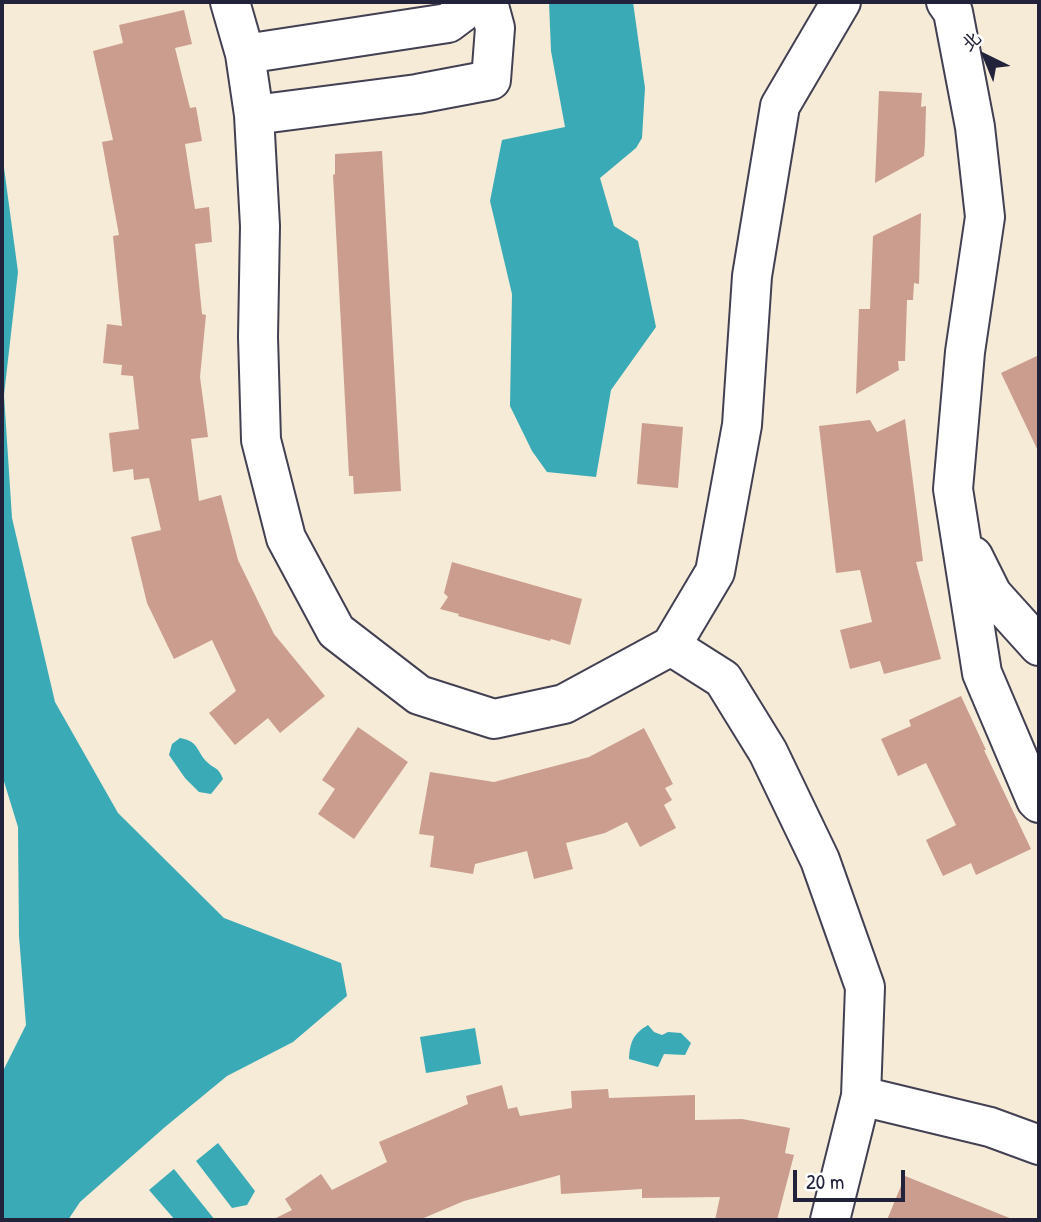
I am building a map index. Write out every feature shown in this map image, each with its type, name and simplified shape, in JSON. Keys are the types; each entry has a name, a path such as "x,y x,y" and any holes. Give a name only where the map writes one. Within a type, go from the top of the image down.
{"street":[{"path":"230,2 245,54 254,115 260,226 258,337 261,440 286,538 336,631 419,695 494,719 564,704 671,646 715,572 742,425 752,276 780,106 841,2"},
{"path":"245,54 448,23 476,2"},
{"path":"254,115 416,94 491,80 495,29 488,2"},
{"path":"946,2 953,12 975,127 985,217 965,352 953,489 982,673 1039,803"},
{"path":"958,525 992,594 1039,646"},
{"path":"671,646 723,679 768,752 820,860 865,987 861,1096 830,1220"},
{"path":"861,1096 990,1127 1039,1145"}],"water":[{"path":"549,2 633,2 645,88 642,138 636,148 600,178 614,226 638,241 656,327 611,390 596,477 547,472 532,451 510,406 512,294 490,201 502,140 565,127 551,51"},
{"path":"2,153 18,272 4,395 12,518 55,702 118,813 224,918 341,963 347,996 293,1042 227,1076 80,1202 68,1220 2,1220 2,1073 26,1025 19,936 18,827 2,775"},
{"path":"180,738 191,741 221,775 223,779 211,794 199,792 169,755 172,744"},
{"path":"648,1025 654,1032 662,1035 668,1032 681,1033 691,1043 685,1055 664,1054 658,1067 629,1059 633,1039"},
{"path":"475,1028 481,1064 426,1073 420,1037"},
{"path":"218,1143 255,1191 247,1205 232,1208 196,1161"},
{"path":"174,1169 215,1220 175,1220 149,1190"}],"building":[{"path":"184,10 192,44 175,48 190,108 196,107 202,141 185,144 195,209 209,207 212,242 195,244 202,314 206,315 200,377 208,437 191,439 199,501 221,495 238,560 274,634 325,696 280,733 268,718 235,745 209,713 236,691 212,640 174,659 147,603 131,537 161,530 149,478 134,480 133,469 113,472 109,433 139,429 133,376 121,375 122,365 103,363 107,324 122,326 113,236 119,235 102,142 113,140 93,51 123,43 119,25"},
{"path":"879,91 922,93 921,107 926,106 925,144 924,156 875,183"},
{"path":"382,151 401,491 354,494 353,476 349,476 333,175 335,154"},
{"path":"921,213 919,284 914,283 913,300 907,300 905,361 898,361 899,370 856,394 859,309 870,309 873,236"},
{"path":"1039,355 1039,453 1001,373"},
{"path":"905,419 923,561 916,562 941,659 884,674 880,661 850,669 840,630 872,622 860,570 836,573 819,426 870,420 877,432"},
{"path":"642,423 683,427 678,488 637,484"},
{"path":"452,562 582,599 570,645 440,609 448,597 444,593"},
{"path":"961,696 1031,849 976,875 971,863 943,876 926,840 956,825 926,763 898,776 881,739 911,726 909,720"},
{"path":"358,727 408,762 354,839 318,814 335,789 322,780"},
{"path":"644,728 673,784 665,788 672,800 664,805 676,828 640,847 627,822 605,833 566,843 573,869 534,879 527,851 475,864 473,874 430,867 434,836 419,834 430,772 494,782 589,757"},
{"path":"502,1085 508,1109 517,1107 520,1116 572,1108 571,1091 608,1089 609,1098 695,1095 695,1120 742,1119 790,1128 785,1153 794,1155 777,1220 715,1220 720,1197 642,1198 642,1189 561,1194 560,1175 464,1201 419,1220 272,1220 292,1210 285,1199 321,1174 332,1190 387,1162 379,1142 468,1104 466,1096"},
{"path":"905,1176 1012,1219 887,1220"}]}
